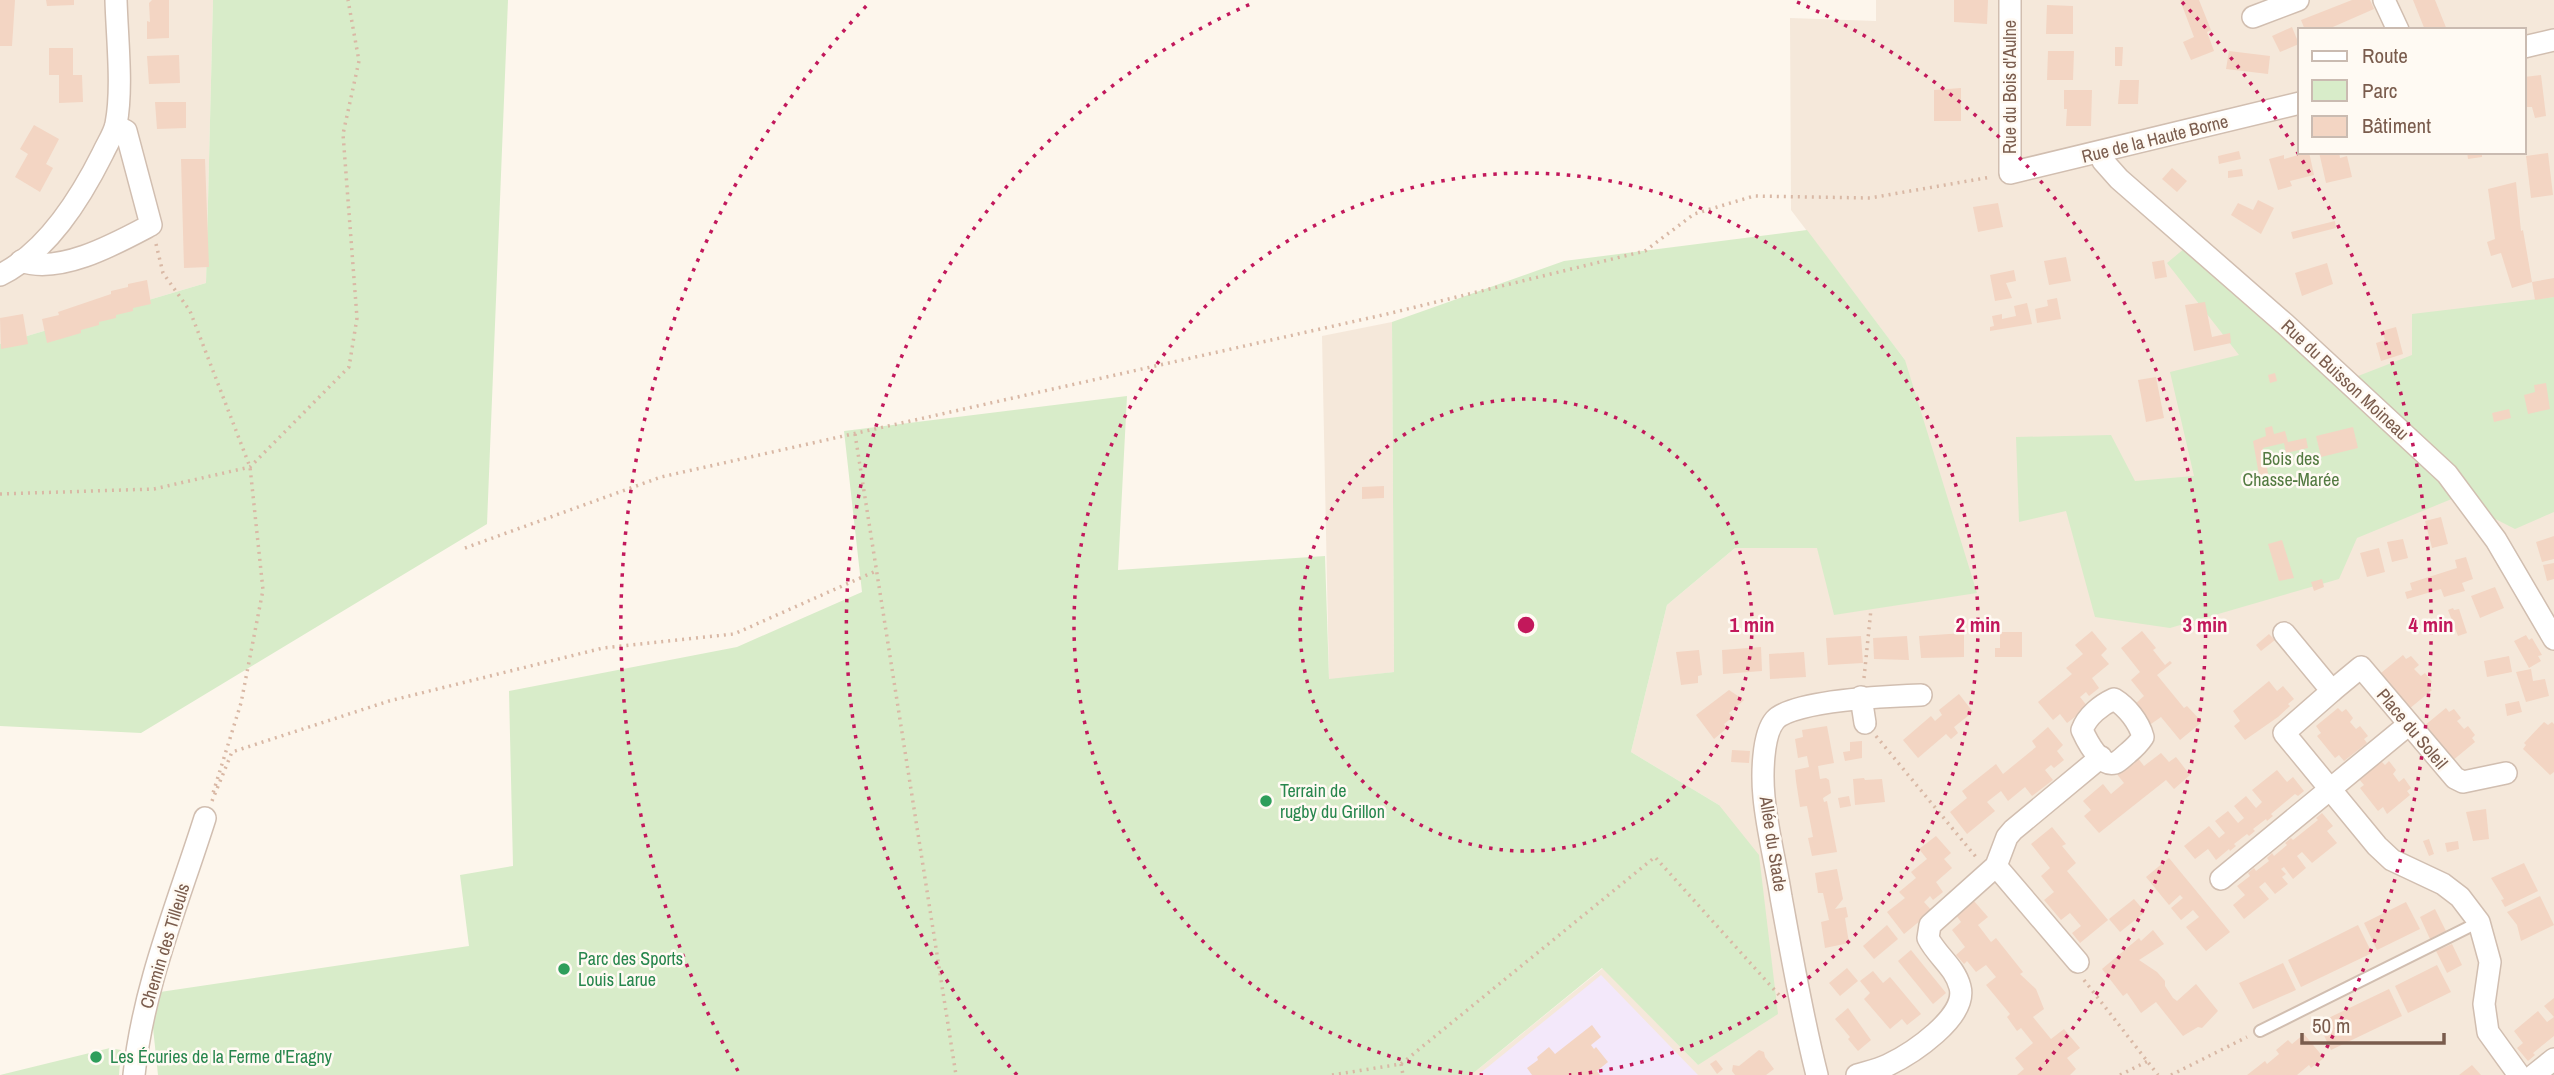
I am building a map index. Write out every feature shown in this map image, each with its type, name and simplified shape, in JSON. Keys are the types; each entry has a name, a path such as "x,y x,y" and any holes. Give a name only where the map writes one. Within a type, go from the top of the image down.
{"street":[{"path":"0,275 21,261 58,227 79,196 116,126 116,0"},
{"name":"Rue du Bois d'Aulne","path":"2010,0 2010,173"},
{"path":"2384,0 2397,28"},
{"path":"2253,17 2292,1"},
{"path":"2526,47 2554,40"},
{"name":"Rue de la Haute Borne","path":"2010,173 2298,104"},
{"path":"21,261 34,266 66,263 152,225 126,131 116,126"},
{"name":"Rue du Buisson Moineau","path":"2100,153 2103,161 2119,179 2285,324 2447,474 2496,540 2554,639"},
{"path":"2284,634 2332,691 2284,733 2392,860 2443,884 2465,902 2479,922 2490,962 2484,1004 2488,1032 2519,1075"},
{"name":"Place du Soleil","path":"2332,691 2361,667 2455,778 2463,782 2506,773"},
{"name":"Allée du Stade","path":"1816,1075 1805,1031 1763,795 1765,743 1769,729 1777,717 1801,709 1861,698 1921,695"},
{"path":"1861,698 1865,723"},
{"path":"2221,879 2408,725"},
{"path":"1857,1075 1884,1067 1904,1057 1943,1026 1957,1009 1961,990 1956,975 1932,946 1927,931 1935,919 1992,869 2013,830 2101,757"},
{"name":"Chemin des Tilleuls","path":"134,1075 145,1004 205,818"},
{"path":"1992,869 2078,962"},
{"path":"2534,1075 2554,1059"}],"lane":[{"path":"2260,1031 2479,922"}],"path":[{"path":"0,494 154,489 250,467 349,367 357,318 343,134 359,61 348,0"},
{"path":"465,548 661,477 1387,314 1645,251 1694,214 1754,196 1870,198 2010,173"},
{"path":"152,225 163,273 190,310 250,467 263,590 241,702 205,818"},
{"path":"855,434 956,1075"},
{"path":"205,818 232,752 389,701 603,648 734,634 876,570"},
{"path":"1861,698 1871,609"},
{"path":"1865,723 1992,869"},
{"path":"1332,1075 1401,1064 1655,858 1781,997"},
{"path":"2078,962 2084,980 2158,1075"},
{"path":"2171,1075 2260,1031"},
{"path":"2120,1075 2148,1061"},
{"path":"1401,1064 1403,1075"}],"shaded area":[{"path":"0,0 213,0 206,283 0,344"},
{"path":"1876,0 2554,0 2554,1075 1471,1075 1603,968 1698,1065 1719,805 1631,752 1667,605 1735,548 1817,548 1905,360 1791,210 1790,18 1876,21"},
{"path":"1392,322 1394,672 1329,680 1322,336"},
{"path":"1601,975 1698,1075 1478,1075"}],"green space":[{"path":"213,0 508,0 487,524 141,733 0,726 0,344 206,283"},
{"path":"1807,230 1905,360 1977,593 1834,615 1817,548 1735,548 1667,605 1631,752 1719,805 1759,855 1778,1014 1698,1065 1602,968 1471,1075 158,1075 151,1009 160,992 469,946 460,875 513,866 509,691 737,647 862,592 844,431 1127,396 1118,570 1325,556 1329,679 1394,672 1392,322 1564,261"},
{"name":"Bois des Chasse-Marée","path":"2185,248 2335,385 2412,355 2412,314 2554,297 2554,512 2515,529 2454,498 2357,538 2339,579 2170,628 2095,617 2066,511 2019,522 2016,437 2111,435 2135,481 2194,476 2170,372 2239,355 2167,263"},
{"name":"Les Écuries de la Ferme d'Eragny","path":"110,1048 121,1050 119,1075 0,1075"}],"building":[{"path":"0,0 15,0 12,46 0,46"},
{"path":"46,0 74,0 74,5 47,6"},
{"path":"152,0 169,0 169,38 147,39 149,3"},
{"path":"1954,0 1988,0 1987,24 1954,22"},
{"path":"2180,0 2199,0 2211,30 2207,32 2214,51 2191,60 2183,42 2194,37"},
{"path":"2352,0 2370,0 2374,9 2331,28 2304,28 2301,20"},
{"path":"2413,0 2435,0 2446,28 2424,28"},
{"path":"2047,5 2073,6 2073,34 2046,34"},
{"path":"2292,27 2298,44 2280,52 2272,36"},
{"path":"2115,47 2123,47 2122,66 2115,66"},
{"path":"49,48 73,48 73,75 82,75 83,102 59,103 59,75 49,75"},
{"path":"2048,51 2074,51 2073,80 2047,80"},
{"path":"2229,51 2270,56 2268,74 2226,69"},
{"path":"179,55 180,83 149,84 147,56"},
{"path":"2541,75 2546,116 2535,118 2532,107 2526,107 2526,77"},
{"path":"2120,80 2139,80 2138,104 2118,104"},
{"path":"1961,88 1961,121 1934,121 1934,90"},
{"path":"2064,90 2092,90 2091,126 2066,126"},
{"path":"155,102 186,102 186,128 157,129"},
{"path":"34,125 59,139 46,164 53,168 40,192 15,177 28,154 20,149"},
{"path":"2239,151 2241,159 2219,164 2218,156"},
{"path":"2548,153 2553,195 2531,198 2526,156"},
{"path":"2309,154 2314,175 2290,181 2292,186 2278,190 2269,159 2284,155 2284,159"},
{"path":"2319,154 2339,154 2340,158 2347,156 2352,177 2326,183"},
{"path":"2467,154 2482,154 2482,157 2468,159"},
{"path":"181,159 205,159 209,267 184,268"},
{"path":"2172,168 2187,181 2177,192 2162,179"},
{"path":"2242,169 2243,176 2228,178 2228,171"},
{"path":"2516,182 2521,231 2523,230 2532,282 2512,288 2501,253 2491,256 2487,242 2495,239 2488,189"},
{"path":"2258,200 2274,208 2261,234 2231,215 2238,203 2253,210"},
{"path":"1998,203 2003,227 1978,232 1973,207"},
{"path":"2335,221 2336,228 2293,239 2291,232"},
{"path":"2066,257 2071,281 2049,285 2044,261"},
{"path":"2164,260 2167,277 2155,279 2152,262"},
{"path":"2327,263 2333,284 2302,296 2295,273"},
{"path":"2014,270 2016,281 2006,283 2012,298 1995,301 1990,275"},
{"path":"2554,278 2554,297 2535,300 2532,282"},
{"path":"147,280 151,304 133,308 133,311 116,315 116,318 99,322 99,325 81,330 81,333 47,343 42,319 111,294 111,291 128,287 128,284"},
{"path":"2057,298 2061,319 2037,323 2035,309 2048,306 2047,300"},
{"path":"2205,302 2212,337 2230,333 2231,343 2194,351 2185,305"},
{"path":"2027,303 2032,324 1990,331 1990,327 1994,326 1992,316 2002,314 2002,319 2016,316 2014,306"},
{"path":"23,314 28,344 1,349 0,318"},
{"path":"2396,327 2403,354 2381,361 2376,343 2385,340 2382,331"},
{"path":"2275,373 2277,381 2270,383 2268,375"},
{"path":"2156,377 2164,418 2146,422 2138,380"},
{"path":"2546,383 2550,409 2528,414 2524,395 2535,392 2534,385"},
{"path":"2509,409 2511,418 2494,422 2492,413"},
{"path":"2272,426 2274,434 2285,431 2288,442 2306,438 2308,448 2286,453 2284,443 2263,448 2269,478 2260,481 2253,441 2266,436 2265,428"},
{"path":"2353,427 2358,448 2321,457 2316,436"},
{"path":"1384,486 1384,498 1362,499 1362,487"},
{"path":"2441,517 2448,544 2432,548 2425,521"},
{"path":"2554,536 2554,559 2542,562 2536,542"},
{"path":"2403,539 2408,558 2392,562 2387,542"},
{"path":"2282,540 2294,578 2279,581 2268,544"},
{"path":"2379,548 2385,572 2367,577 2360,553"},
{"path":"2466,557 2473,579 2462,583 2465,591 2444,597 2441,589 2407,599 2405,592 2412,590 2410,583 2457,568 2455,560"},
{"path":"2554,563 2554,579 2547,581 2543,565"},
{"path":"2322,579 2324,587 2314,591 2311,582"},
{"path":"2495,587 2504,608 2480,618 2471,596"},
{"path":"2459,609 2467,633 2458,636 2448,610"},
{"path":"2092,631 2107,649 2101,655 2109,664 2092,678 2099,688 2089,696 2086,692 2080,697 2088,707 2067,723 2060,714 2053,720 2038,702 2072,674 2066,668 2083,654 2075,645"},
{"path":"2142,631 2165,665 2170,661 2172,663 2157,675 2184,708 2187,706 2202,722 2180,740 2161,717 2151,724 2135,704 2144,696 2131,680 2140,672 2121,648"},
{"path":"2000,632 2022,632 2022,657 1995,657 1995,648 2000,648"},
{"path":"1964,633 1964,657 1921,658 1919,636"},
{"path":"2269,634 2275,640 2261,651 2256,645"},
{"path":"2526,635 2529,640 2532,638 2542,655 2538,656 2541,661 2529,668 2514,641"},
{"path":"1861,636 1863,663 1828,665 1826,638"},
{"path":"1907,636 1909,660 1874,659 1873,638"},
{"path":"1761,647 1762,671 1723,674 1722,650"},
{"path":"1699,650 1702,675 1698,676 1698,683 1681,685 1676,652"},
{"path":"1804,652 1806,677 1770,679 1769,654"},
{"path":"2403,655 2406,659 2411,656 2419,665 2414,669 2421,676 2425,673 2432,682 2428,686 2432,690 2409,709 2382,683 2386,680 2381,673"},
{"path":"2509,656 2512,672 2487,677 2484,661"},
{"path":"2531,669 2533,681 2545,679 2549,696 2526,702 2516,672"},
{"path":"2269,681 2277,691 2283,686 2294,699 2278,717 2245,740 2234,726 2240,721 2233,711"},
{"path":"1729,690 1744,700 1729,713 1733,717 1724,724 1727,728 1714,739 1696,715"},
{"path":"1959,694 1973,712 1954,727 1958,733 1951,739 1946,734 1918,758 1903,740 1931,716 1935,721 1942,715 1939,710"},
{"path":"2519,701 2522,712 2507,716 2505,704"},
{"path":"2338,708 2342,712 2346,709 2353,718 2350,722 2356,729 2360,726 2368,736 2364,739 2367,743 2344,761 2339,755 2335,758 2317,736 2321,733 2316,726"},
{"path":"2446,708 2449,712 2454,709 2461,718 2457,721 2464,729 2468,726 2475,735 2472,738 2475,742 2452,761 2424,726"},
{"path":"2544,722 2548,725 2552,722 2554,724 2554,772 2550,775 2523,749 2526,745 2524,743"},
{"path":"1827,726 1834,763 1818,766 1820,779 1829,780 1831,793 1823,798 1824,802 1827,801 1837,852 1812,856 1808,838 1813,837 1807,806 1800,807 1795,770 1809,767 1807,756 1798,758 1795,739 1803,737 1802,730"},
{"path":"2048,727 2063,745 2057,751 2064,760 2054,768 2051,765 2045,770 2053,780 2032,796 2025,787 2008,801 2001,791 1987,802 1995,811 1967,834 1950,812 1967,798 1962,791 1996,764 2003,774 2036,747 2032,741"},
{"path":"1862,741 1862,758 1845,761 1843,752 1850,751 1850,742"},
{"path":"1732,750 1750,751 1749,763 1731,762"},
{"path":"2161,753 2169,762 2176,757 2190,775 2174,789 2166,780 2099,833 2084,816 2091,810 2083,801 2103,784 2111,794 2124,783 2116,773 2137,757 2144,766"},
{"path":"2381,761 2385,765 2389,761 2396,770 2393,774 2399,782 2404,778 2411,788 2407,791 2410,795 2387,814 2383,807 2378,811 2360,788 2364,785 2359,779"},
{"path":"2277,770 2287,782 2293,777 2304,791 2298,796 2295,794 2271,814 2273,816 2216,860 2208,849 2195,859 2184,846 2209,826 2219,838 2225,833 2215,821 2228,811 2238,823 2244,818 2234,806 2246,796 2256,808 2262,802 2252,790"},
{"path":"1853,779 1882,779 1885,802 1855,805"},
{"path":"1849,796 1851,806 1840,808 1838,798"},
{"path":"2486,809 2489,839 2473,841 2466,812"},
{"path":"2322,813 2333,826 2327,831 2337,843 2312,863 2302,852 2297,856 2306,868 2293,879 2284,867 2281,869 2286,874 2282,877 2288,884 2275,894 2265,882 2259,887 2269,899 2244,919 2233,905 2245,895 2237,886 2250,876 2248,873 2254,868 2256,871 2269,861 2267,858 2272,853 2274,856 2291,838 2293,840 2318,820 2316,818"},
{"path":"2052,827 2066,844 2062,846 2076,863 2067,871 2108,920 2080,943 2072,933 2081,926 2070,913 2061,920 2044,900 2054,892 2041,876 2050,868 2031,844"},
{"path":"1936,836 1951,853 1944,859 1952,868 1936,882 1943,892 1933,900 1930,896 1924,902 1932,911 1904,934 1887,912 1905,898 1899,892 1916,878 1911,872 1927,859 1919,849"},
{"path":"2429,839 2434,854 2429,856 2423,841"},
{"path":"2458,841 2459,849 2447,852 2445,843"},
{"path":"2169,858 2230,932 2206,951 2186,927 2199,917 2193,910 2181,920 2171,908 2183,898 2180,895 2169,905 2146,877"},
{"path":"2524,863 2538,891 2505,907 2501,900 2504,899 2491,878"},
{"path":"1837,869 1843,899 1835,909 1846,907 1849,943 1825,948 1821,922 1829,920 1823,893 1818,893 1815,873"},
{"path":"2540,896 2554,925 2521,941 2517,925 2507,912"},
{"path":"2134,899 2145,912 2120,932 2109,919"},
{"path":"1974,901 1988,917 1978,925 1991,942 1996,938 2023,972 2020,974 2036,989 2044,1009 2033,1017 2051,1039 2064,1029 2080,1048 2067,1058 2076,1069 2070,1075 2017,1075 2024,1069 2015,1058 2033,1043 2021,1028 2017,1031 2007,1017 2010,1014 1986,985 1996,977 1986,965 1976,972 1967,961 1964,964 1956,955 1965,947 1952,930 1961,922 1956,915"},
{"path":"2406,902 2420,929 2377,950 2364,923"},
{"path":"2435,909 2446,931 2430,939 2420,917"},
{"path":"1887,925 1898,939 1874,959 1863,946"},
{"path":"2358,925 2372,953 2301,987 2288,960"},
{"path":"2153,930 2164,944 2139,960 2157,972 2177,1001 2196,984 2218,1011 2202,1028 2198,1027 2183,1036 2156,1002 2141,1013 2127,993 2123,996 2102,969 2139,938 2141,941"},
{"path":"2452,944 2462,965 2447,973 2436,951"},
{"path":"1911,950 1946,993 1933,1004 1898,961"},
{"path":"2283,963 2296,990 2253,1009 2239,983"},
{"path":"2437,965 2451,992 2408,1013 2395,986"},
{"path":"1847,968 1858,981 1840,996 1829,983"},
{"path":"1873,971 1883,983 1890,977 1921,1014 1907,1025 1902,1019 1890,1029 1864,999 1870,993 1860,981"},
{"path":"2389,989 2402,1016 2331,1050 2318,1023"},
{"path":"2554,998 2554,1017 2544,1006"},
{"path":"1848,1008 1871,1040 1858,1051 1835,1019"},
{"path":"2538,1011 2547,1022 2554,1017 2554,1036 2533,1053 2535,1055 2528,1061 2517,1048 2523,1043 2514,1031"},
{"path":"1592,1025 1601,1037 1591,1045 1594,1049 1596,1047 1608,1062 1597,1071 1600,1075 1532,1075 1527,1068 1549,1047 1555,1054"},
{"path":"2304,1034 2324,1058 2311,1068 2309,1065 2297,1075 2247,1075 2279,1054 2276,1050 2288,1040 2292,1044"},
{"path":"1759,1050 1764,1052 1774,1069 1766,1075 1735,1075 1732,1071 1733,1065 1739,1066"},
{"path":"1716,1060 1723,1069 1717,1074 1710,1064"},
{"path":"2472,1065 2481,1075 2459,1075"}],"place":[{"name":"Terrain de rugby du Grillon","path":"1266,801"},
{"name":"Parc des Sports Louis Larue","path":"564,969"},
{"name":"Les Écuries de la Ferme d'Eragny","path":"96,1057"}]}
